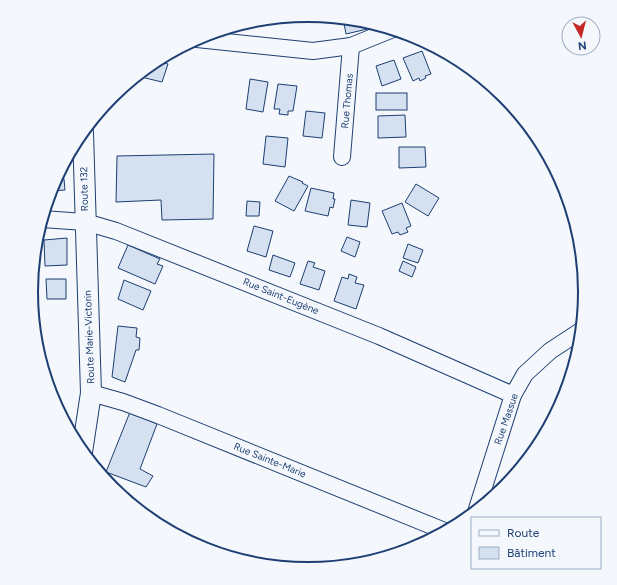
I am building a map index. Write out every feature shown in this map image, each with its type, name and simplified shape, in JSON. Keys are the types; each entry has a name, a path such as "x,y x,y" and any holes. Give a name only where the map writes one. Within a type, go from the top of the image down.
{"main road":[{"name":"Route 132","path":"83,143 85,222"},
{"name":"Route Marie-Victorin","path":"83,442 91,393 85,222"}],"street":[{"path":"211,40 313,51 351,46 384,33"},
{"name":"Rue Thomas","path":"342,157 351,46"},
{"name":"Rue Saint-Eugène","path":"48,219 85,222 116,231 379,336 513,395"},
{"name":"Rue Massue","path":"479,502 513,395 525,374 550,351 576,334"},
{"name":"Rue Sainte-Marie","path":"91,393 123,402 158,415 440,529"}],"building":[{"path":"344,24 369,29 346,34"},
{"path":"422,51 431,74 425,76 426,78 420,81 419,78 413,81 403,58"},
{"path":"394,60 401,79 382,86 376,66"},
{"path":"165,63 168,64 162,82 144,78"},
{"path":"250,79 268,82 263,112 246,109"},
{"path":"278,84 297,86 293,111 288,111 288,115 279,114 280,109 274,109"},
{"path":"376,93 407,93 407,110 376,110"},
{"path":"306,111 325,113 322,138 303,136"},
{"path":"405,115 406,137 378,138 378,116"},
{"path":"266,136 288,138 285,167 263,164"},
{"path":"399,147 425,147 426,167 399,168"},
{"path":"214,154 213,219 162,220 161,200 116,202 117,156"},
{"path":"289,176 303,182 302,183 308,186 294,211 275,201"},
{"path":"64,179 65,190 58,190"},
{"path":"416,184 439,198 428,216 405,202"},
{"path":"311,188 334,193 333,199 335,199 333,208 330,207 328,216 305,211"},
{"path":"351,200 370,203 367,227 348,225"},
{"path":"247,201 260,202 259,216 246,216"},
{"path":"402,203 411,226 406,228 408,232 400,235 398,232 392,234 382,211"},
{"path":"254,226 273,231 266,257 247,251"},
{"path":"347,237 360,242 355,257 341,251"},
{"path":"67,238 67,265 45,266 44,240"},
{"path":"408,244 423,250 418,263 403,258"},
{"path":"128,245 160,259 157,264 163,266 155,284 118,268"},
{"path":"273,255 295,263 290,277 269,270"},
{"path":"308,261 315,263 313,267 325,271 319,290 300,284"},
{"path":"403,261 416,267 412,277 399,271"},
{"path":"349,274 357,277 355,283 364,285 356,309 334,301 342,277 348,279"},
{"path":"46,279 66,279 66,299 47,299"},
{"path":"124,280 151,291 143,310 118,299"},
{"path":"118,326 137,328 136,337 140,338 139,350 136,350 125,382 112,377"},
{"path":"130,412 157,424 140,469 153,476 146,487 106,472"}]}
